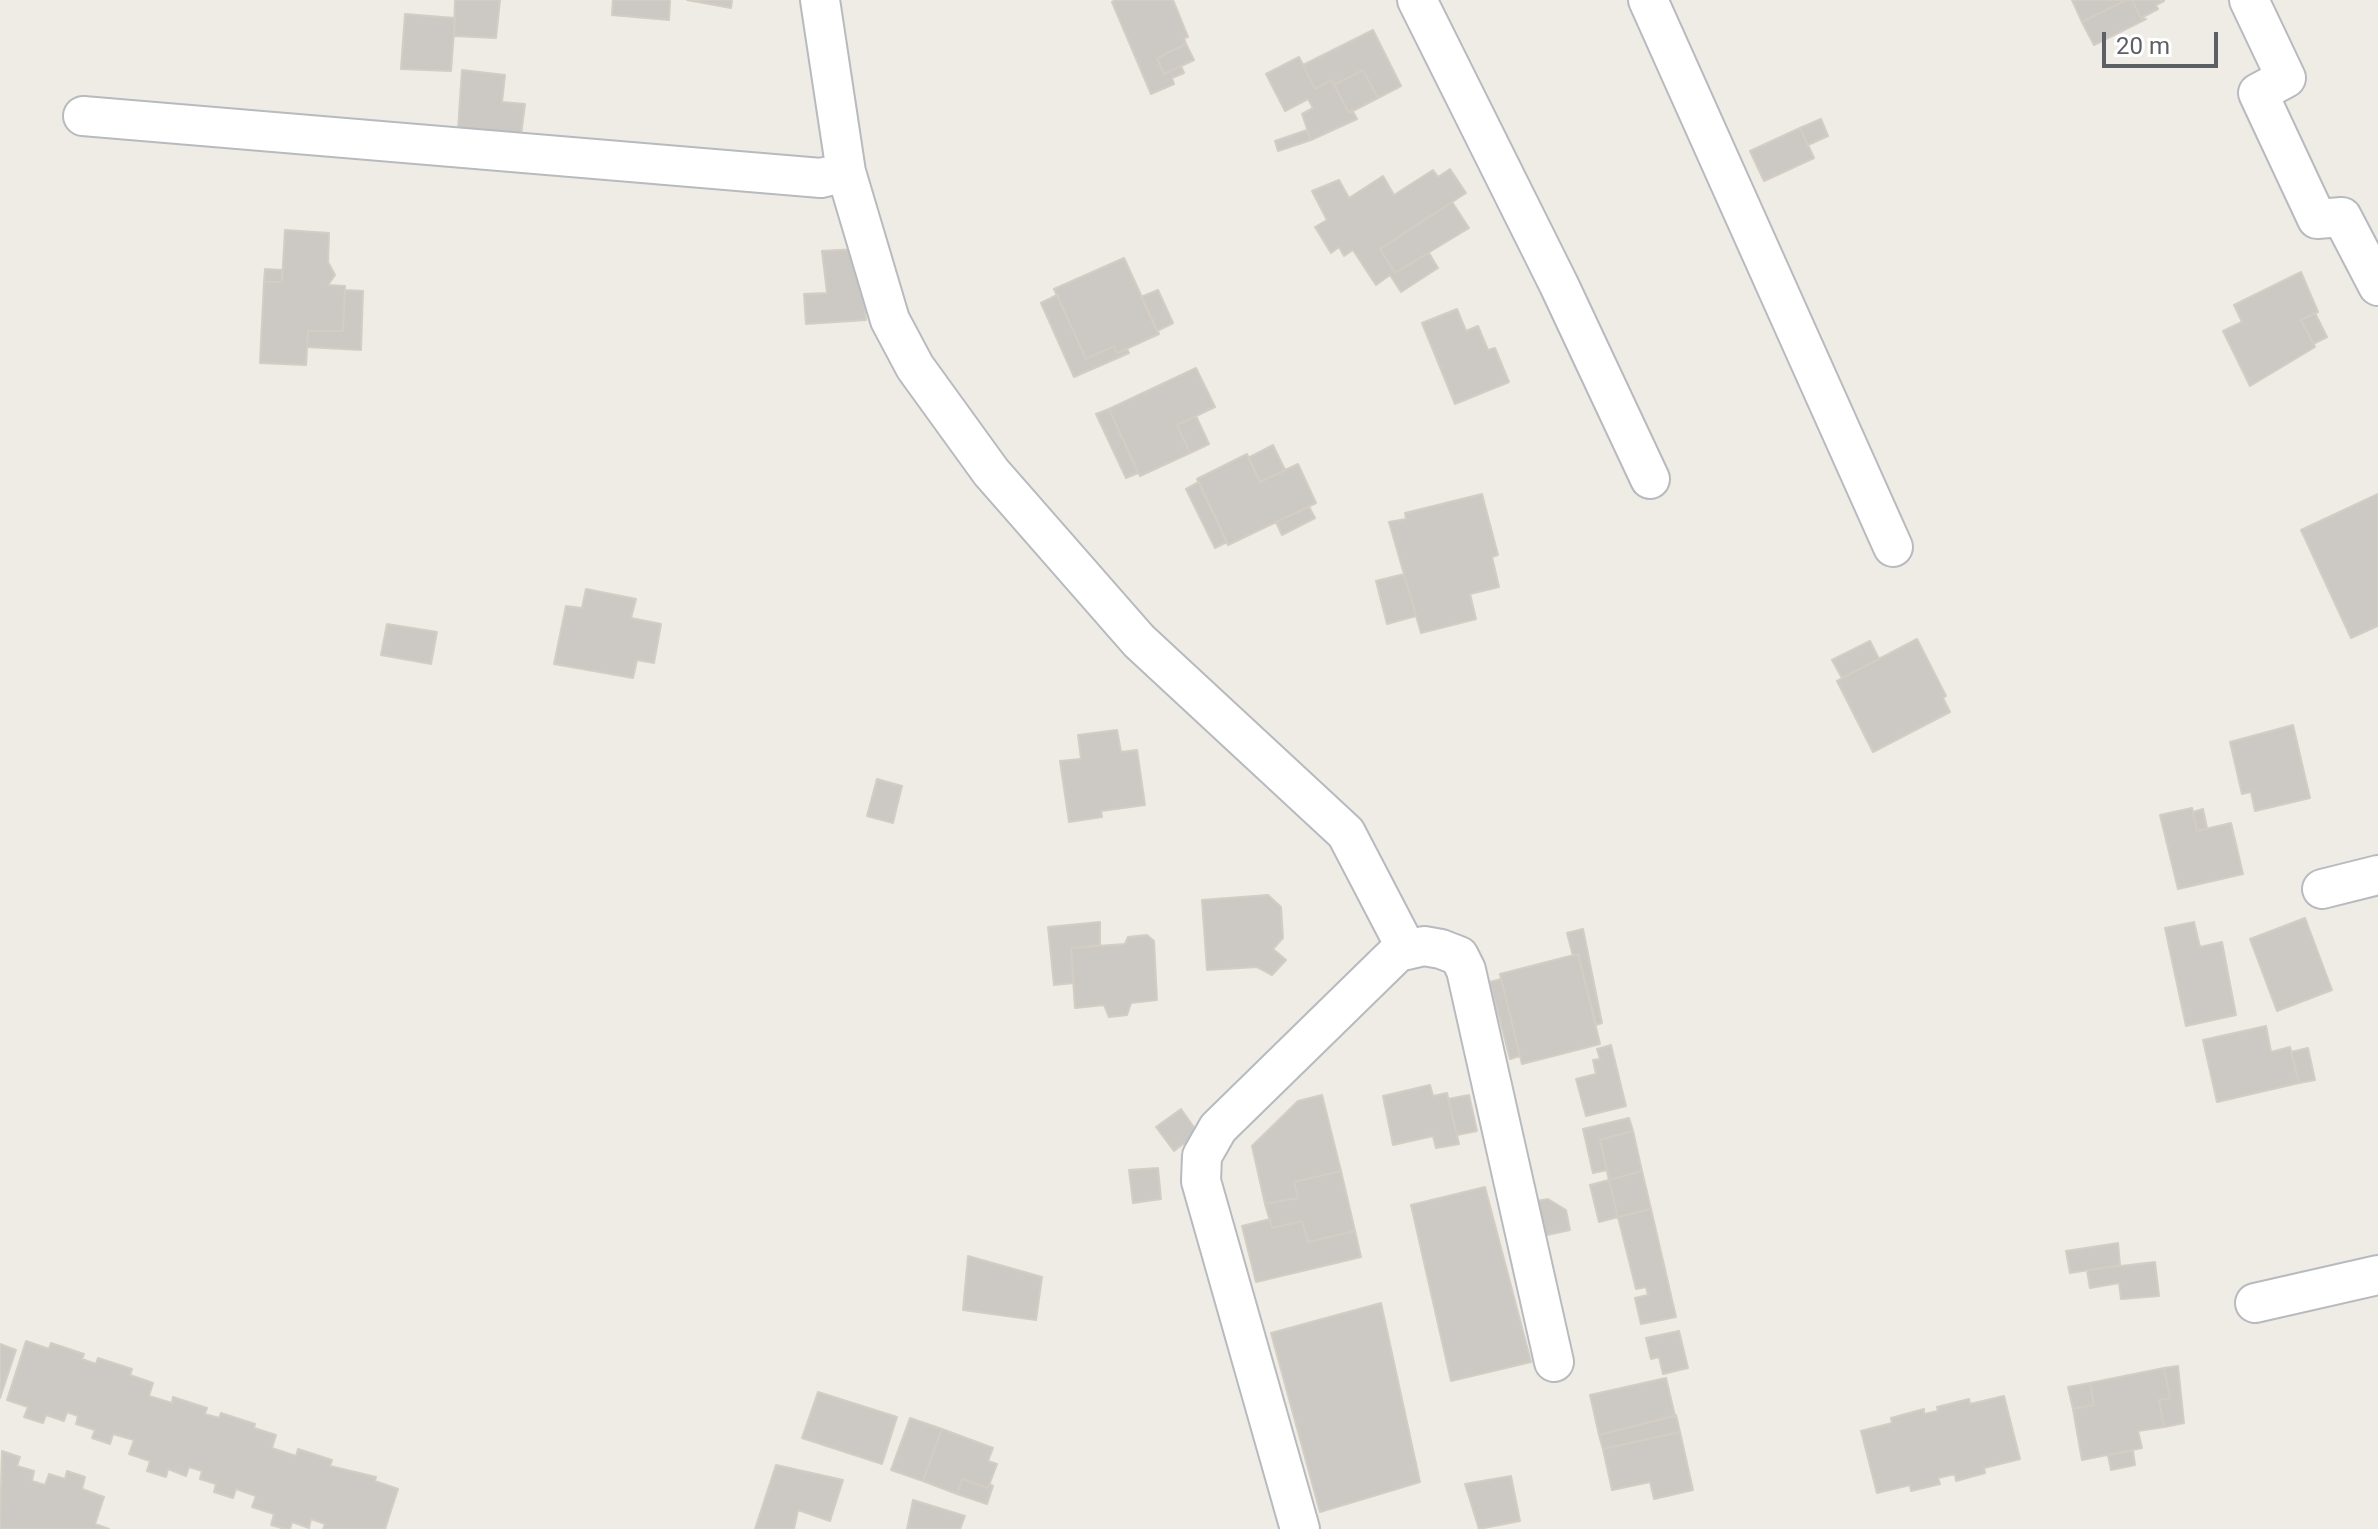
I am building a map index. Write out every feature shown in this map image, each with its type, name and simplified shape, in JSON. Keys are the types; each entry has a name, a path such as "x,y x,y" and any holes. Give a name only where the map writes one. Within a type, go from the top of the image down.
{"street":[{"path":"820,0 846,172 890,320 915,367 991,472 1139,641 1346,833 1407,950"},
{"path":"1417,0 1559,285 1650,479"},
{"path":"1648,0 1893,547"},
{"path":"2249,0 2286,78 2258,93 2317,219 2342,217 2378,286"},
{"path":"83,116 821,178 846,172"},
{"path":"2322,889 2378,875"},
{"path":"1300,1529 1201,1181 1202,1156 1218,1128 1398,952 1424,946 1441,949 1459,956 1466,970 1554,1362"},
{"path":"2255,1303 2378,1275"}],"building":[{"path":"455,0 500,0 496,38 454,36"},
{"path":"613,0 670,0 669,20 612,15"},
{"path":"687,0 732,0 731,8"},
{"path":"1173,0 1188,37 1184,38 1186,44 1157,58 1164,74 1181,66 1184,73 1172,78 1174,84 1151,94 1112,2"},
{"path":"2072,0 2126,0 2082,22"},
{"path":"2126,0 2132,0 2141,18 2146,19 2094,45 2082,22"},
{"path":"2132,0 2164,1 2156,5 2158,9 2141,18"},
{"path":"405,14 455,18 451,71 401,69"},
{"path":"1373,30 1401,86 1378,98 1363,70 1334,85 1332,80 1315,89 1303,65"},
{"path":"1186,44 1194,60 1164,74 1157,58"},
{"path":"1299,57 1315,89 1332,80 1349,113 1352,110 1357,119 1311,140 1302,114 1313,108 1308,99 1285,111 1266,74"},
{"path":"462,70 505,75 502,102 525,104 521,135 458,129"},
{"path":"1363,70 1378,98 1349,113 1334,85"},
{"path":"1821,119 1828,136 1808,145 1800,128"},
{"path":"1800,128 1814,158 1764,181 1750,151"},
{"path":"1307,130 1311,140 1278,151 1275,141"},
{"path":"1450,169 1466,193 1380,249 1395,273 1429,253 1438,268 1401,292 1390,275 1376,285 1353,250 1344,256 1339,247 1331,253 1315,227 1327,220 1312,191 1339,180 1349,198 1383,176 1394,195 1433,170 1438,177"},
{"path":"1452,202 1469,228 1395,273 1380,249"},
{"path":"285,230 329,233 328,262 335,275 328,285 345,286 343,331 308,331 306,365 260,363 264,282 282,282"},
{"path":"857,249 866,320 806,324 804,294 827,293 822,251"},
{"path":"1124,258 1159,334 1117,353 1114,346 1086,359 1054,289"},
{"path":"265,269 282,270 282,282 264,282"},
{"path":"2301,272 2318,312 2301,320 2315,347 2250,386 2223,331 2242,322 2234,305"},
{"path":"345,290 363,291 361,350 307,347 308,331 343,331"},
{"path":"1158,290 1173,323 1157,331 1141,297"},
{"path":"1057,295 1086,359 1114,346 1117,353 1127,349 1129,353 1074,377 1041,303"},
{"path":"1457,309 1466,331 1478,326 1488,350 1495,348 1509,382 1455,404 1422,323"},
{"path":"2315,313 2327,337 2313,344 2301,320"},
{"path":"1196,368 1215,407 1177,425 1190,453 1140,476 1109,409"},
{"path":"1109,409 1138,473 1126,478 1096,414"},
{"path":"1196,416 1209,444 1190,453 1177,425"},
{"path":"1273,445 1285,470 1260,482 1248,458"},
{"path":"1247,454 1260,482 1298,464 1316,503 1228,545 1197,479"},
{"path":"1199,482 1227,542 1215,548 1186,489"},
{"path":"1482,494 1498,555 1492,557 1499,587 1470,594 1476,619 1421,633 1389,522 1406,519 1405,513"},
{"path":"2378,494 2378,626 2351,638 2301,530"},
{"path":"1309,507 1315,518 1282,535 1276,522"},
{"path":"1404,574 1416,616 1387,624 1376,581"},
{"path":"586,589 636,599 631,618 661,624 654,663 637,660 633,678 554,664 566,606 582,608"},
{"path":"387,624 437,632 431,664 381,655"},
{"path":"1917,639 1946,696 1943,698 1950,712 1873,752 1837,681"},
{"path":"1870,641 1879,659 1842,678 1832,660"},
{"path":"2293,725 2310,798 2255,811 2251,792 2242,794 2230,742"},
{"path":"1117,730 1121,752 1137,750 1145,805 1101,811 1102,817 1069,822 1060,761 1081,759 1078,735"},
{"path":"877,779 902,786 893,823 867,816"},
{"path":"2192,808 2197,831 2231,823 2243,874 2178,889 2160,815"},
{"path":"2203,809 2207,828 2197,831 2193,812"},
{"path":"1268,895 1281,907 1283,938 1273,949 1286,960 1272,975 1257,967 1207,970 1202,900"},
{"path":"2305,918 2332,990 2277,1011 2250,939"},
{"path":"1100,922 1100,945 1071,948 1074,983 1054,985 1048,927"},
{"path":"2194,922 2200,947 2222,942 2236,1015 2186,1026 2165,928"},
{"path":"1583,929 1602,1023 1596,1025 1578,954 1573,956 1567,933"},
{"path":"1147,935 1154,941 1157,1000 1131,1003 1127,1015 1109,1017 1104,1005 1075,1008 1071,948 1125,944 1128,937"},
{"path":"1578,954 1600,1044 1522,1064 1500,974"},
{"path":"1501,979 1520,1056 1510,1059 1490,982"},
{"path":"2266,1026 2271,1052 2290,1047 2299,1083 2217,1102 2203,1040"},
{"path":"1611,1045 1626,1106 1586,1116 1576,1079 1596,1074 1593,1060 1600,1059 1597,1049"},
{"path":"2308,1048 2315,1080 2299,1083 2291,1052"},
{"path":"1430,1085 1433,1096 1447,1093 1459,1144 1436,1148 1433,1136 1393,1145 1383,1096"},
{"path":"1322,1095 1341,1171 1294,1182 1298,1198 1265,1204 1252,1146 1298,1101"},
{"path":"1469,1095 1477,1131 1457,1135 1448,1099"},
{"path":"1181,1109 1198,1133 1174,1151 1156,1127"},
{"path":"1629,1118 1633,1131 1600,1140 1607,1170 1593,1173 1583,1129"},
{"path":"1633,1131 1642,1171 1609,1180 1600,1140"},
{"path":"1158,1168 1161,1199 1133,1203 1129,1170"},
{"path":"1341,1171 1355,1231 1308,1242 1302,1221 1272,1228 1265,1204 1298,1198 1294,1182"},
{"path":"1642,1171 1651,1209 1618,1217 1609,1180"},
{"path":"1609,1180 1618,1217 1599,1222 1590,1185"},
{"path":"1485,1187 1531,1362 1451,1381 1411,1205"},
{"path":"1548,1199 1566,1210 1570,1230 1533,1238 1526,1203"},
{"path":"1651,1209 1676,1317 1641,1324 1635,1298 1648,1295 1646,1287 1636,1289 1618,1217"},
{"path":"1270,1219 1272,1228 1302,1221 1308,1242 1355,1231 1361,1257 1256,1282 1242,1226"},
{"path":"2118,1243 2120,1265 2070,1273 2066,1251"},
{"path":"968,1256 1042,1277 1036,1320 963,1310"},
{"path":"2155,1262 2159,1296 2121,1299 2119,1283 2090,1288 2087,1270"},
{"path":"1381,1303 1420,1482 1320,1512 1271,1333"},
{"path":"1679,1331 1688,1368 1663,1374 1659,1357 1651,1359 1646,1338"},
{"path":"26,1341 49,1349 51,1343 84,1354 82,1359 96,1364 98,1358 132,1369 130,1375 153,1383 149,1396 172,1403 173,1397 207,1408 205,1414 219,1418 221,1413 255,1424 254,1428 276,1435 272,1448 296,1456 298,1449 332,1460 330,1466 376,1477 375,1481 398,1489 385,1529 323,1529 325,1524 311,1519 309,1528 292,1522 290,1529 271,1525 274,1514 252,1507 256,1496 236,1489 233,1498 214,1492 216,1484 200,1479 202,1471 189,1467 186,1476 168,1469 166,1477 147,1471 150,1461 129,1454 134,1440 113,1434 110,1444 92,1438 95,1430 76,1424 78,1416 67,1412 64,1421 46,1415 43,1423 24,1417 28,1407 7,1400"},
{"path":"0,1344 16,1350 0,1398"},
{"path":"2178,1366 2184,1423 2164,1427 2159,1400 2170,1398 2164,1368"},
{"path":"2164,1368 2170,1398 2159,1400 2164,1427 2138,1431 2142,1448 2082,1460 2073,1409 2094,1405 2090,1383"},
{"path":"1666,1378 1675,1416 1599,1435 1590,1395"},
{"path":"2090,1383 2094,1405 2073,1409 2068,1387"},
{"path":"818,1392 897,1417 882,1464 802,1438"},
{"path":"2004,1396 2020,1459 1984,1468 1985,1473 1956,1481 1955,1474 1938,1478 1940,1484 1911,1491 1910,1485 1877,1493 1861,1431 1892,1423 1891,1418 1924,1409 1924,1414 1938,1411 1937,1407 1969,1399 1970,1404"},
{"path":"1676,1415 1680,1432 1603,1449 1599,1435"},
{"path":"910,1418 942,1429 923,1481 891,1470"},
{"path":"942,1429 993,1448 988,1461 997,1464 988,1488 962,1479 957,1494 923,1481"},
{"path":"1680,1432 1693,1490 1654,1499 1650,1482 1612,1490 1603,1449"},
{"path":"2,1451 20,1457 17,1466 34,1471 32,1481 45,1485 49,1474 65,1479 67,1471 85,1477 82,1489 104,1497 95,1524 109,1529 0,1529"},
{"path":"2133,1451 2135,1465 2111,1470 2108,1455"},
{"path":"776,1465 843,1480 830,1521 798,1510 794,1529 755,1529"},
{"path":"1511,1476 1520,1521 1479,1529 1465,1484"},
{"path":"962,1479 988,1488 989,1484 993,1486 987,1504 957,1494"},
{"path":"913,1500 965,1516 960,1529 907,1529"}]}
